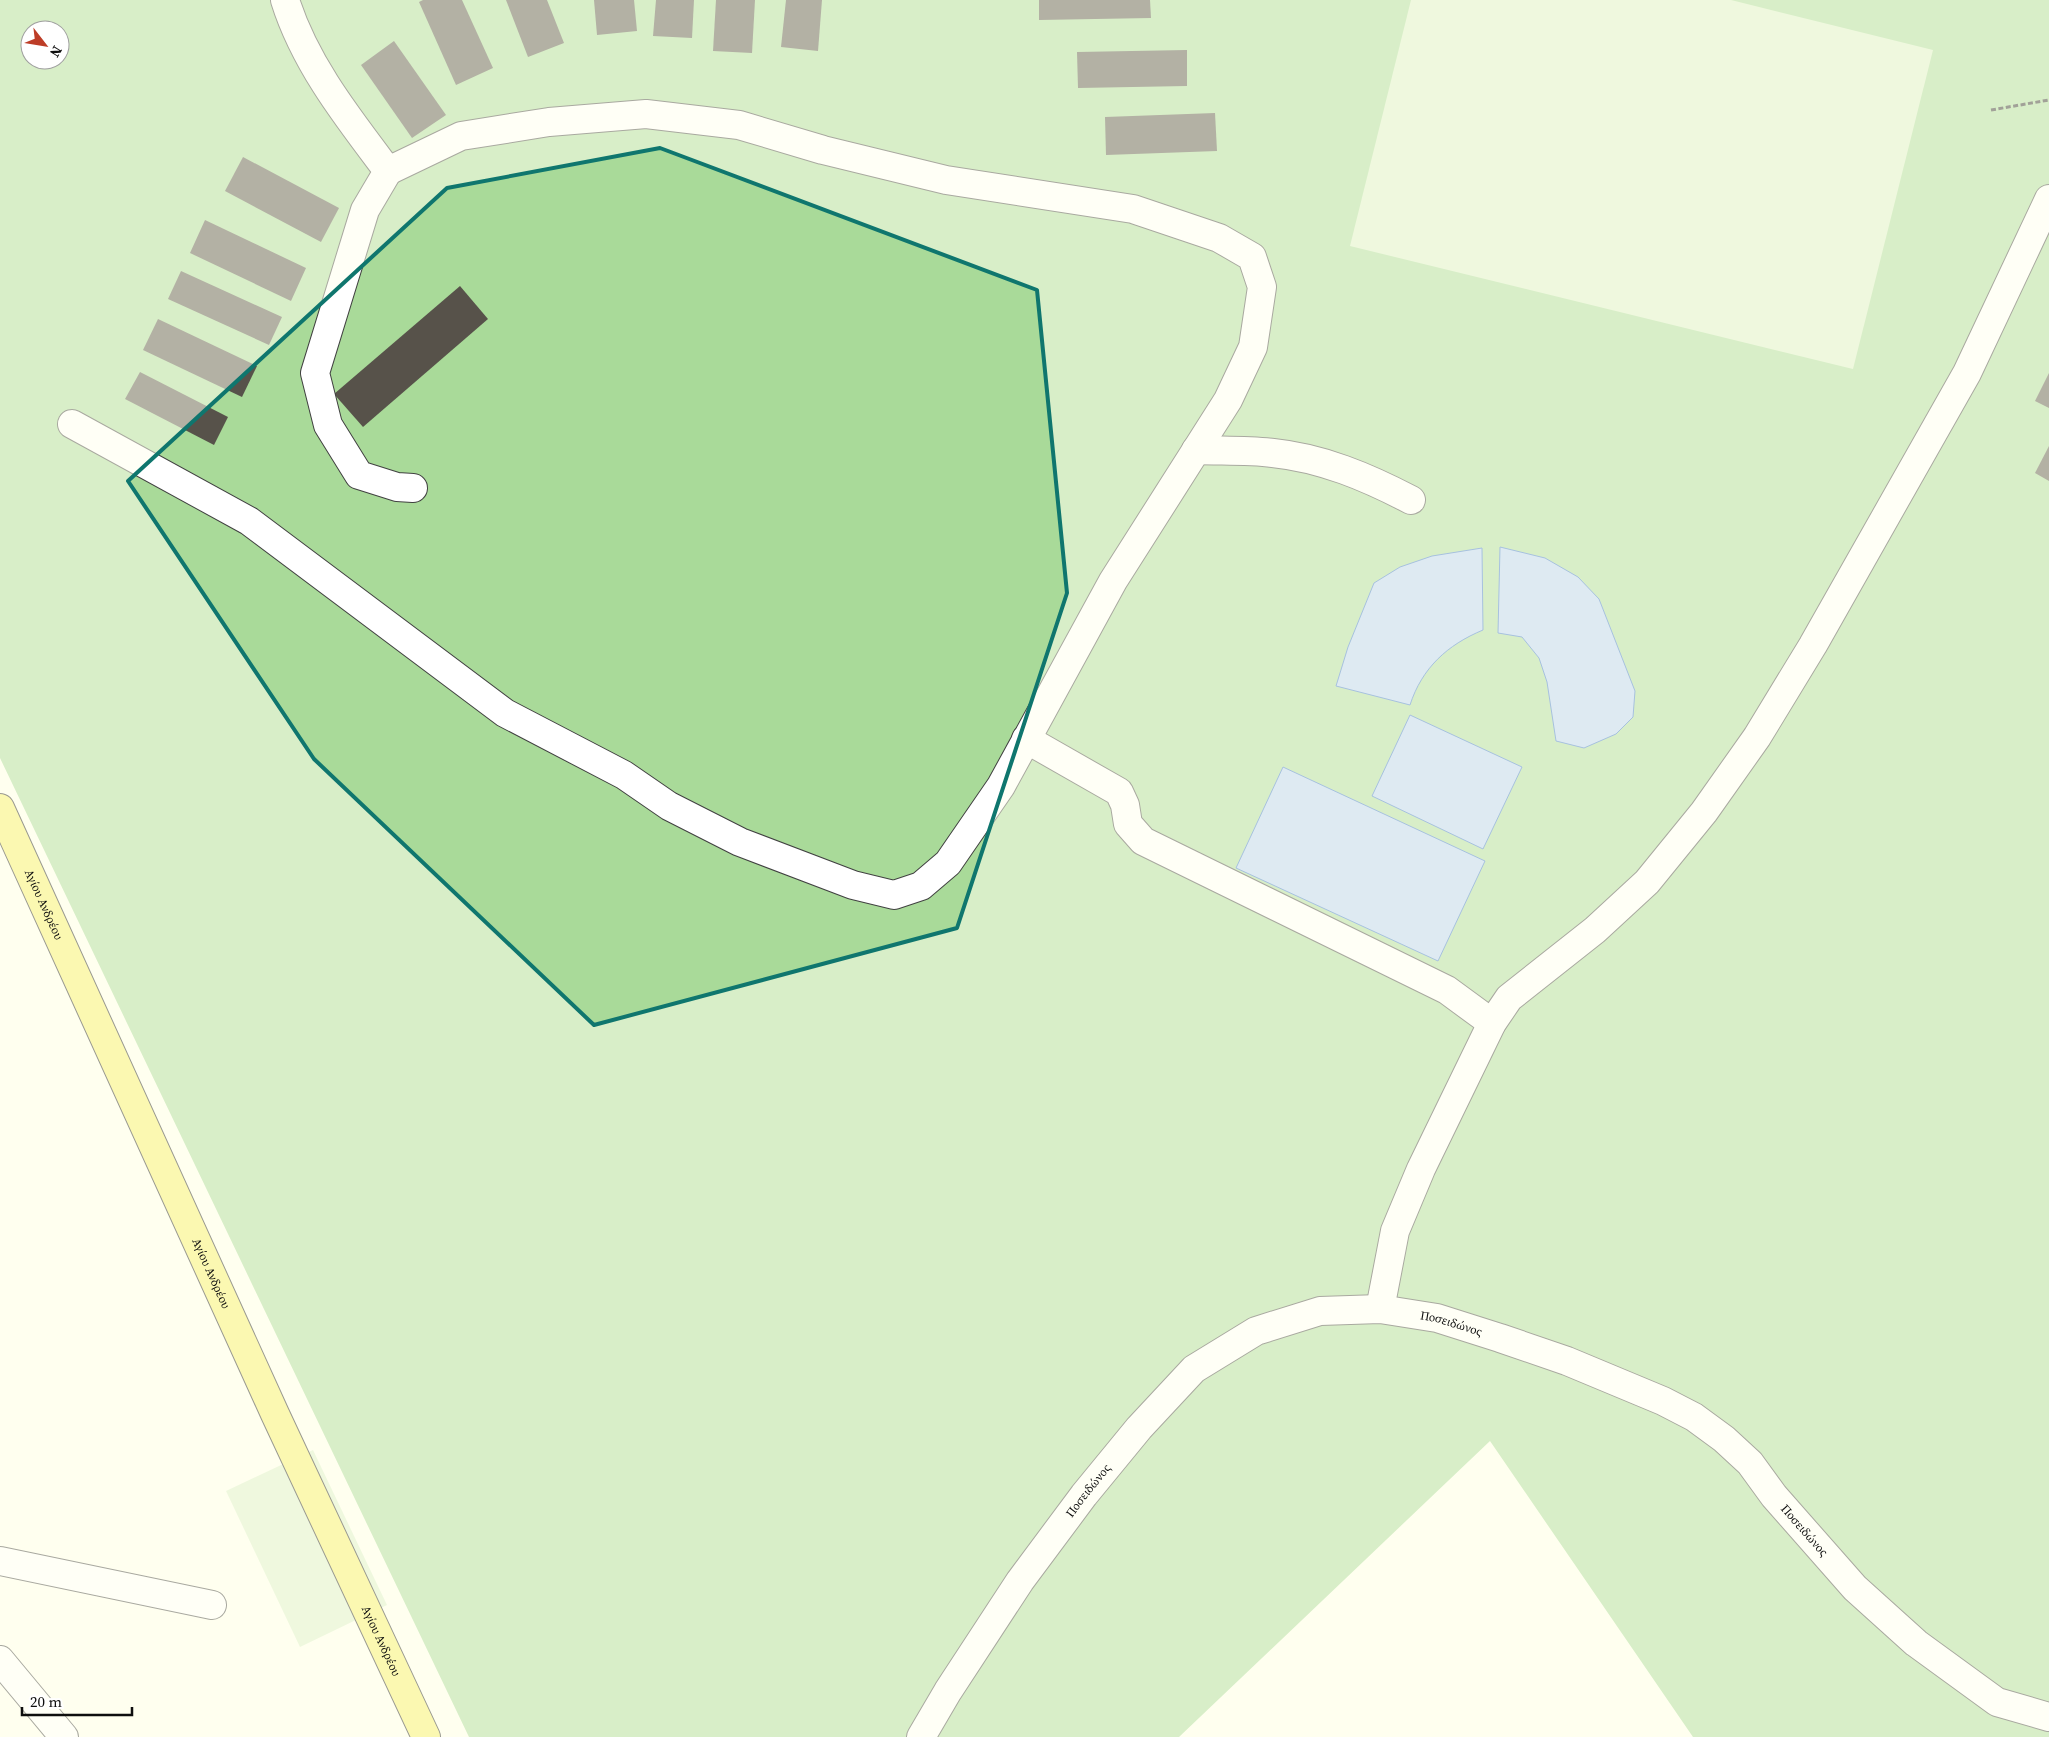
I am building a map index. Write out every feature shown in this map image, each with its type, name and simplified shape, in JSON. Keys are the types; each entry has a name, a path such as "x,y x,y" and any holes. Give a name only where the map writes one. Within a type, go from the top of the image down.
{"main road":[{"name":"Αγίου Ανδρέου","path":"0,808 275,1414 426,1737"}],"street":[{"path":"285,0 293,25 334,98 388,171"},
{"path":"72,424 249,521 505,713 624,775 669,806 732,837 853,886 894,895 921,886 948,863 1000,786 1113,581 1228,400 1253,347 1262,287 1252,257 1211,235 1133,209 946,180 823,150 739,126 646,114 549,122 462,136 388,171 365,210 315,372 328,425 359,475 397,487 414,488"},
{"path":"1380,1309 1395,1231 1425,1161 1492,1023 1509,998 1595,930 1647,882 1704,812 1757,737 1822,629 1967,373 2049,199"},
{"path":"1196,450 1274,453 1339,467 1378,483 1411,500"},
{"path":"1026,739 1119,792 1125,805 1128,824 1143,841 1446,990 1492,1023"},
{"name":"Ποσειδώνος","path":"921,1737 948,1691 1020,1581 1084,1495 1139,1428 1194,1369 1256,1332 1320,1311 1380,1309 1437,1318 1500,1338 1584,1368 1663,1401 1694,1417 1724,1439 1750,1463 1774,1496 1855,1588 1916,1643 1997,1702 2049,1717"},
{"path":"0,1561 212,1605"},
{"path":"0,1660 64,1737"}],"path":[{"path":"1991,110 2049,100"}],"highlighted area":[{"path":"660,148 1037,290 1067,593 957,928 594,1025 314,759 128,481 447,188"}],"green space":[{"path":"0,0 2049,0 2049,1737 1693,1737 1490,1441 1179,1737 469,1737 0,758"},
{"path":"1411,0 1731,0 1933,50 1853,369 1350,246"},
{"path":"313,1450 387,1605 300,1647 226,1491"}],"water":[{"path":"1500,547 1545,558 1578,577 1599,599 1635,691 1633,717 1616,734 1584,748 1556,741 1547,682 1539,658 1522,637 1498,633"},
{"path":"1482,548 1483,630 1458,643 1438,659 1421,680 1410,705 1336,686 1348,647 1374,583 1400,567 1432,556"},
{"path":"1410,715 1522,767 1483,849 1372,796"},
{"path":"1283,767 1485,861 1438,961 1236,868"}],"building":[{"path":"423,0 462,0 493,68 456,85 419,2"},
{"path":"506,0 547,0 564,43 528,57"},
{"path":"594,0 634,0 637,31 597,35"},
{"path":"656,0 694,0 692,38 653,36"},
{"path":"716,0 755,0 752,53 713,51"},
{"path":"786,0 822,0 818,51 781,47"},
{"path":"1039,0 1150,0 1151,18 1039,20"},
{"path":"394,41 446,115 412,138 361,65"},
{"path":"1187,50 1187,86 1078,88 1077,52"},
{"path":"1215,113 1217,151 1106,155 1105,117"},
{"path":"243,157 339,208 321,242 225,191"},
{"path":"205,220 306,268 291,301 190,253"},
{"path":"181,271 282,317 269,345 168,299"},
{"path":"460,286 488,319 363,427 334,394"},
{"path":"158,319 257,366 242,397 143,350"},
{"path":"140,372 228,417 214,445 125,399"},
{"path":"2049,373 2049,408 2035,401"},
{"path":"2049,446 2049,481 2035,473"}]}
